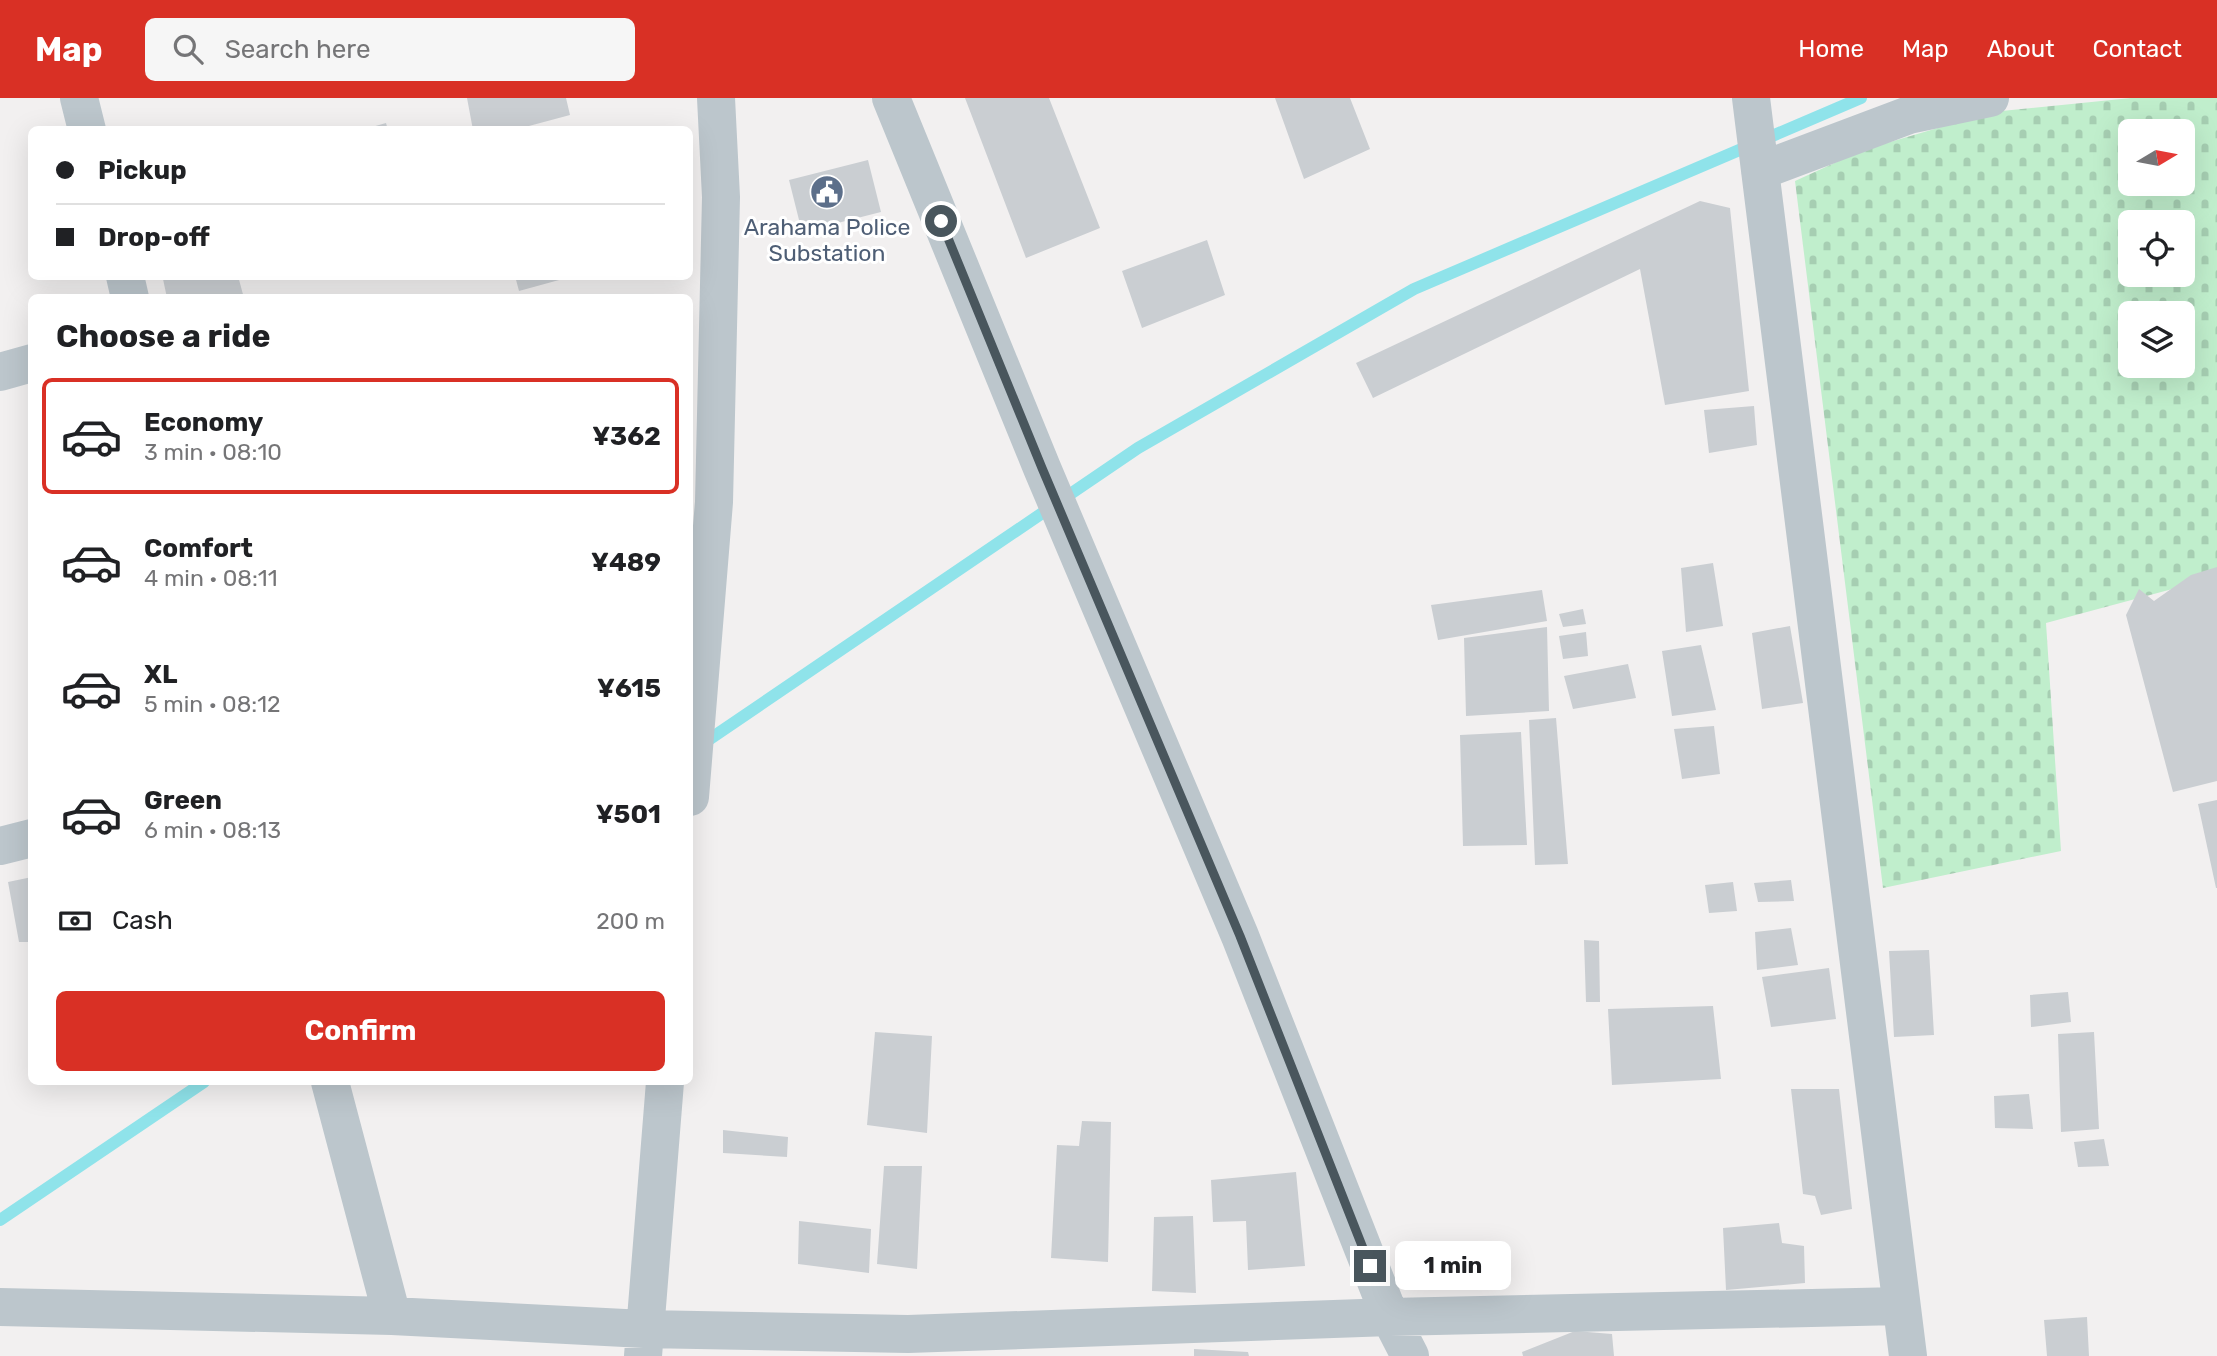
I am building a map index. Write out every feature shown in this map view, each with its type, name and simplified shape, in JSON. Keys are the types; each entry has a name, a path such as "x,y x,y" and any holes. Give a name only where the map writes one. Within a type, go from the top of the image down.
{"street":[{"path":"79,98 86,126"},
{"path":"693,751 714,502 721,197 716,98"},
{"path":"891,98 1042,468 1240,936 1390,1317 1410,1356"},
{"path":"1908,1356 1756,137 1909,115 1990,98"},
{"path":"0,372 28,364"},
{"path":"0,846 28,839"},
{"path":"331,1085 391,1316"},
{"path":"644,1342 665,1085"},
{"path":"0,1307 391,1316 644,1342 908,1345 1390,1317 1901,1306"}],"green space":[{"path":"2131,98 2217,98 2217,577 2046,623 2061,851 1883,888 1795,181 1863,150 1992,112"}],"building":[{"path":"467,98 566,98 570,115 529,126 472,126"},
{"path":"965,98 1049,98 1100,228 1026,258"},
{"path":"1275,98 1350,98 1370,149 1304,179"},
{"path":"868,160 881,212 802,232 789,180"},
{"path":"1700,201 1730,208 1749,391 1665,405 1640,269 1373,398 1356,363"},
{"path":"1207,240 1225,295 1142,328 1122,271"},
{"path":"163,280 239,280 243,294 166,294"},
{"path":"516,280 559,280 519,291"},
{"path":"1754,406 1757,445 1709,453 1704,410"},
{"path":"1713,563 1723,626 1686,632 1681,568"},
{"path":"2217,567 2217,781 2173,792 2126,615 2139,589 2154,601 2191,575"},
{"path":"1542,590 1547,621 1438,640 1431,605"},
{"path":"1583,609 1586,624 1563,627 1559,614"},
{"path":"1790,626 1803,703 1762,709 1752,633"},
{"path":"1547,627 1549,711 1466,716 1464,638"},
{"path":"1586,632 1588,656 1563,659 1559,636"},
{"path":"1701,645 1716,710 1672,716 1662,651"},
{"path":"1628,664 1636,698 1573,709 1564,676"},
{"path":"1556,718 1568,864 1535,865 1529,720"},
{"path":"1714,726 1720,774 1682,779 1674,729"},
{"path":"1521,732 1527,845 1463,846 1460,735"},
{"path":"2217,800 2217,888 2216,888 2198,804"},
{"path":"28,878 28,942 19,942 8,882"},
{"path":"1791,880 1794,901 1758,902 1754,883"},
{"path":"1733,882 1737,911 1709,913 1705,885"},
{"path":"1791,928 1798,965 1757,970 1755,932"},
{"path":"1584,940 1599,941 1600,1002 1586,1002"},
{"path":"1929,950 1934,1035 1894,1037 1889,951"},
{"path":"1829,968 1836,1019 1771,1027 1762,977"},
{"path":"2068,992 2071,1022 2031,1027 2030,995"},
{"path":"1713,1006 1721,1079 1612,1085 1608,1009"},
{"path":"875,1032 932,1036 927,1133 867,1125"},
{"path":"2094,1032 2099,1129 2061,1132 2058,1034"},
{"path":"1791,1089 1839,1089 1852,1209 1821,1215 1815,1196 1803,1194"},
{"path":"2029,1094 2033,1129 1995,1128 1994,1096"},
{"path":"1082,1121 1111,1122 1108,1262 1051,1258 1057,1145 1079,1146"},
{"path":"723,1130 788,1137 787,1157 723,1153"},
{"path":"2104,1139 2109,1166 2078,1167 2074,1142"},
{"path":"884,1166 922,1166 917,1269 877,1264"},
{"path":"1296,1172 1305,1266 1248,1270 1246,1221 1213,1222 1211,1180"},
{"path":"1193,1216 1196,1293 1152,1291 1154,1217"},
{"path":"799,1221 871,1229 869,1273 798,1264"},
{"path":"1779,1223 1782,1243 1804,1246 1805,1283 1726,1290 1723,1228"},
{"path":"2087,1317 2089,1356 2047,1356 2044,1320"},
{"path":"1575,1331 1612,1334 1614,1356 1523,1356 1522,1352"},
{"path":"1194,1349 1248,1352 1249,1356 1194,1356"}],"waterway":[{"path":"701,745 1138,448 1414,289 1861,98"},
{"path":"0,1220 200,1085"}],"place":[{"name":"Arahama Police Substation","path":"827,192"}],"route":[{"path":"941,221 1042,468 1240,936 1370,1266"}]}
